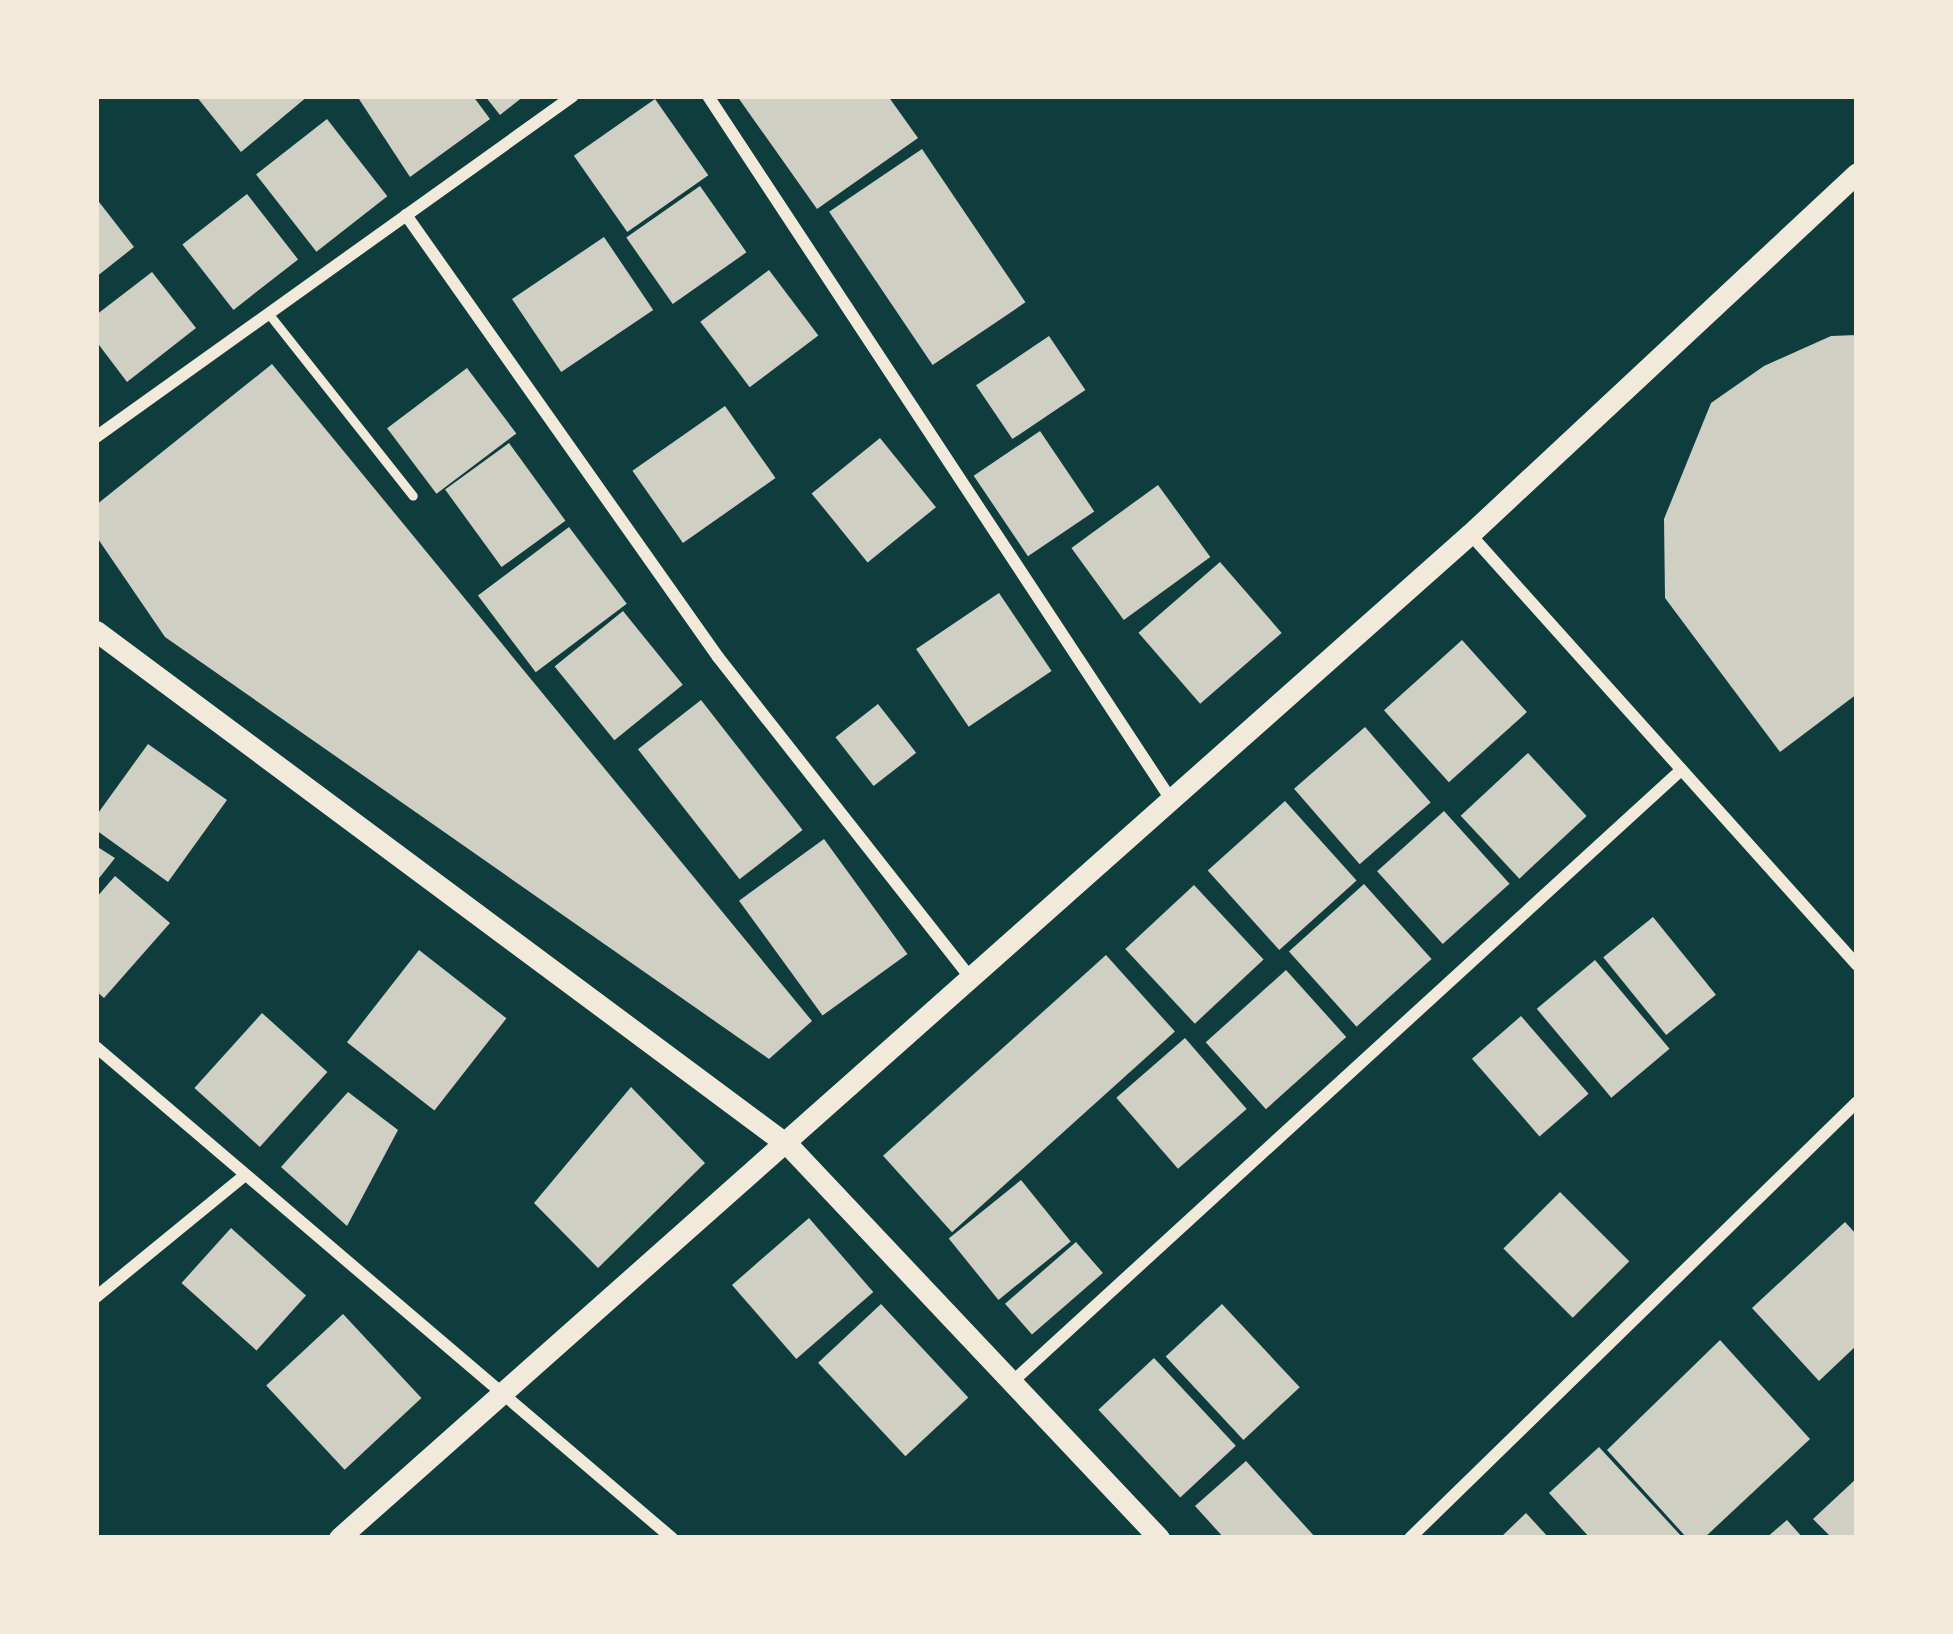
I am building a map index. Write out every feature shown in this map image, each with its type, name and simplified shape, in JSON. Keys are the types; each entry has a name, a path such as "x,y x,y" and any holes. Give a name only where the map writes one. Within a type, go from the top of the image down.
{"street":[{"path":"96,437 573,96"},
{"path":"708,96 1173,802"},
{"path":"339,1538 789,1146 1173,802 1470,534 1857,173"},
{"path":"406,215 718,657 973,981"},
{"path":"1470,534 1857,965"},
{"path":"96,631 789,1146 1160,1538"},
{"path":"1012,1382 1681,770"},
{"path":"96,1047 244,1176 507,1391 672,1538"},
{"path":"1410,1538 1857,1102"},
{"path":"96,1297 244,1176"}],"lane":[{"path":"268,313 413,496"}],"building":[{"path":"196,96 308,96 241,152"},
{"path":"357,96 473,96 490,119 410,177"},
{"path":"485,96 524,96 500,115"},
{"path":"737,96 888,96 918,138 817,209"},
{"path":"655,99 708,175 627,232 574,156"},
{"path":"327,119 387,196 316,252 256,174"},
{"path":"922,149 1025,302 933,365 829,212"},
{"path":"700,186 746,252 673,304 626,238"},
{"path":"247,194 298,259 233,310 182,244"},
{"path":"96,198 134,247 96,277"},
{"path":"604,237 653,310 561,372 512,299"},
{"path":"769,270 818,335 750,387 700,322"},
{"path":"152,272 196,328 127,382 96,341 96,315"},
{"path":"1857,335 1857,694 1780,752 1665,598 1664,519 1711,403 1764,366 1831,336"},
{"path":"1049,336 1085,390 1012,439 976,385"},
{"path":"272,364 812,1021 769,1059 165,637 96,536 96,505"},
{"path":"467,368 516,433 436,494 387,428"},
{"path":"725,406 775,478 683,543 632,471"},
{"path":"1040,431 1094,511 1028,556 974,476"},
{"path":"880,438 936,507 868,563 812,493"},
{"path":"509,443 565,521 502,567 445,489"},
{"path":"1158,485 1210,557 1124,620 1071,548"},
{"path":"569,527 627,604 536,672 478,596"},
{"path":"1220,562 1282,633 1200,704 1138,633"},
{"path":"999,593 1052,671 969,727 916,649"},
{"path":"623,611 683,685 614,740 555,666"},
{"path":"1462,640 1527,712 1449,782 1384,710"},
{"path":"701,700 803,830 740,879 638,749"},
{"path":"878,704 916,753 874,786 835,737"},
{"path":"1365,727 1431,802 1360,864 1294,789"},
{"path":"148,744 227,800 168,882 96,830 96,816"},
{"path":"1528,753 1587,816 1519,879 1461,816"},
{"path":"1285,801 1357,881 1279,950 1208,871"},
{"path":"1444,811 1510,884 1443,944 1377,871"},
{"path":"824,839 907,954 823,1016 739,901"},
{"path":"96,846 115,858 96,882"},
{"path":"115,876 170,923 104,998 96,991 96,898"},
{"path":"1364,884 1432,959 1357,1027 1289,952"},
{"path":"1194,885 1264,960 1195,1024 1125,949"},
{"path":"1653,917 1716,995 1666,1035 1603,957"},
{"path":"419,950 506,1018 434,1111 347,1042"},
{"path":"1106,955 1175,1032 952,1232 883,1156"},
{"path":"1595,960 1670,1049 1611,1098 1537,1009"},
{"path":"1286,970 1346,1037 1266,1109 1206,1042"},
{"path":"262,1013 327,1072 260,1147 194,1088"},
{"path":"1521,1016 1589,1094 1540,1136 1472,1059"},
{"path":"1185,1038 1247,1109 1178,1169 1116,1098"},
{"path":"631,1087 705,1163 598,1268 534,1203"},
{"path":"348,1092 398,1130 347,1226 281,1167"},
{"path":"1021,1180 1071,1241 998,1300 949,1239"},
{"path":"1560,1192 1629,1261 1573,1318 1503,1249"},
{"path":"809,1218 873,1292 796,1359 732,1285"},
{"path":"1845,1222 1857,1235 1857,1345 1819,1381 1752,1308"},
{"path":"231,1228 306,1296 257,1351 181,1283"},
{"path":"1076,1242 1103,1273 1032,1335 1005,1304"},
{"path":"881,1304 968,1398 905,1456 818,1363"},
{"path":"1222,1304 1300,1387 1243,1440 1166,1357"},
{"path":"343,1314 421,1398 345,1470 266,1386"},
{"path":"1720,1340 1810,1439 1704,1538 1687,1538 1607,1450"},
{"path":"1154,1358 1236,1446 1180,1498 1098,1410"},
{"path":"1599,1447 1683,1538 1590,1538 1549,1493"},
{"path":"1246,1461 1316,1538 1224,1538 1195,1506"},
{"path":"1857,1478 1857,1538 1832,1538 1813,1519"},
{"path":"1526,1513 1549,1538 1500,1538"},
{"path":"1787,1520 1803,1538 1766,1538"}]}
